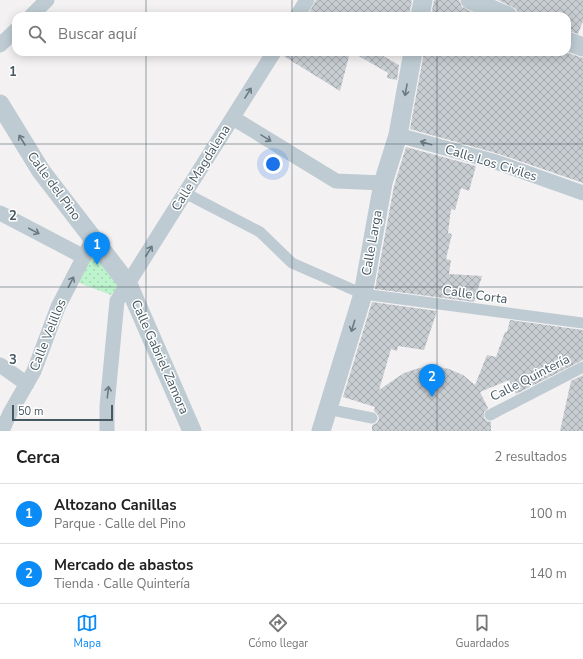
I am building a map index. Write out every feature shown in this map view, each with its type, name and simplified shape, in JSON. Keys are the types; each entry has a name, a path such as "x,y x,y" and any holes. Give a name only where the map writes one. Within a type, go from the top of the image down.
{"street":[{"path":"35,12 47,0"},
{"path":"300,12 307,0"},
{"path":"421,12 423,0"},
{"path":"470,0 498,12"},
{"path":"0,45 12,34"},
{"path":"571,42 583,47"},
{"name":"Calle Magdalena","path":"107,431 107,406 117,301 272,56"},
{"name":"Calle Larga","path":"320,431 363,294 383,183 398,135 412,56"},
{"name":"Calle del Pino","path":"0,104 41,171 128,284"},
{"path":"233,118 336,181 383,183"},
{"name":"Calle Los Civiles","path":"398,135 496,162 583,193"},
{"name":"Calle Corta","path":"185,193 260,232 292,263 363,294 583,323"},
{"path":"0,213 84,257"},
{"name":"Calle Velillos","path":"2,431 10,413 34,371 58,307 93,239"},
{"name":"Calle Gabriel Zamora","path":"128,284 192,431"},
{"path":"0,365 27,384"},
{"name":"Calle Quintería","path":"490,415 583,367"},
{"path":"327,409 372,418"}],"green space":[{"path":"94,247 122,283 111,295 77,282"}],"building":[{"path":"316,0 412,0 410,12 310,12"},
{"path":"434,0 459,0 462,7 472,12 432,12"},
{"path":"498,0 583,0 583,21 578,34 571,31 571,12 517,12 516,9"},
{"path":"571,54 583,58 583,183 499,154 410,129 423,56 571,56"},
{"path":"284,56 349,56 340,91"},
{"path":"359,56 383,56 399,65 397,80 387,78 388,73"},
{"path":"406,147 476,166 469,191 461,188 455,210 451,209 448,233 452,234 446,259 451,260 449,274 482,276 474,302 375,289 394,186"},
{"path":"372,302 437,311 424,350 398,346 397,351 391,349 379,390 404,373 419,368 434,366 449,369 463,375 475,385 487,355 496,357 505,332 507,332 510,320 583,330 583,360 516,394 509,380 480,392 488,408 484,412 484,418 491,422 491,431 372,431 372,425 377,423 379,419 378,415 374,411 375,407 343,397"},
{"path":"583,375 583,431 560,431 571,381"}],"place":[{"name":"Altozano Canillas","path":"97,265"},
{"name":"Mercado de abastos","path":"432,397"}]}
